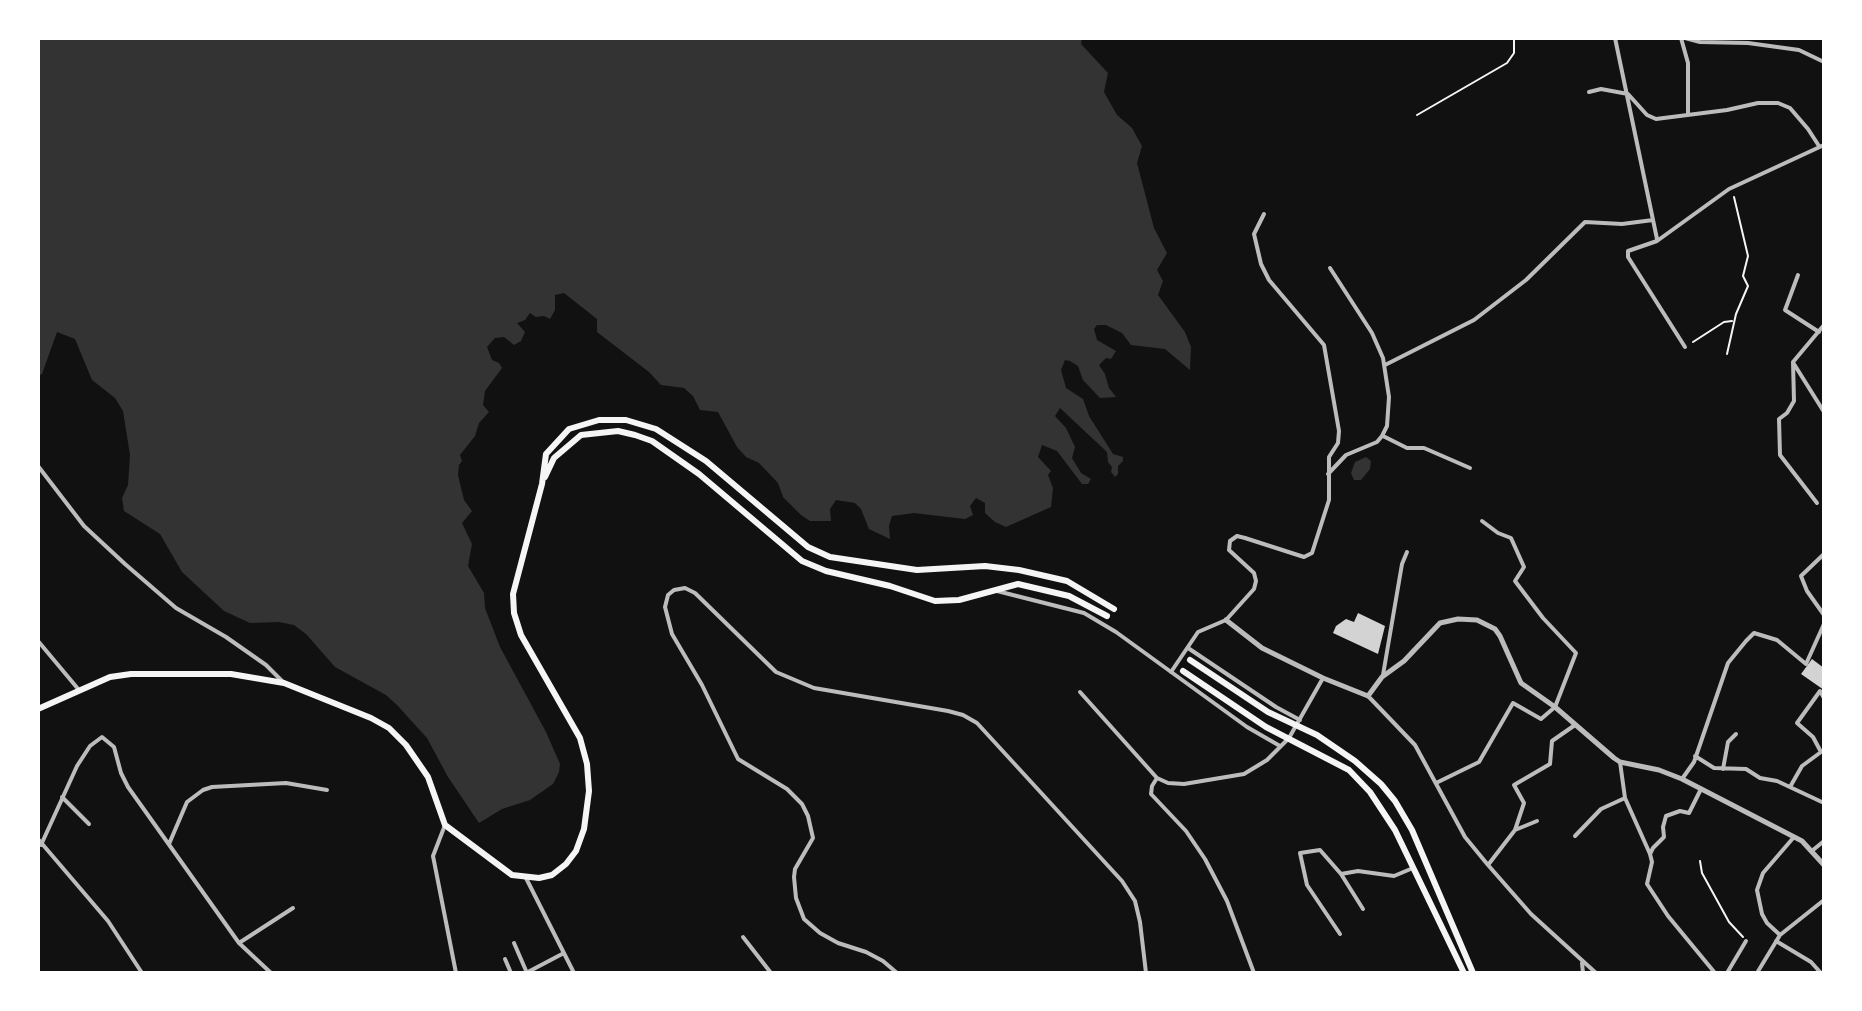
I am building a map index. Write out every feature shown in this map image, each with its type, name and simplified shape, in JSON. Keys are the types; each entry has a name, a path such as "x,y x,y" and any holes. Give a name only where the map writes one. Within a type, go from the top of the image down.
{"main road":[{"path":"38,709 110,677 131,674 231,674 284,683 389,728 406,745 428,777 445,825 512,875 539,878 552,875 576,851 588,814 587,764 580,738 521,635 514,613 513,594 542,484 546,454 569,429 599,420 626,420 656,429 706,461 808,547 830,557 917,570 985,566 1019,570 1067,581 1114,609"},
{"path":"542,484 554,458 581,435 618,431 652,441 699,474 802,561 826,571 890,586 935,601 959,600 1018,584 1069,596 1107,616"},
{"path":"1190,660 1268,712 1298,723 1355,761 1395,801 1417,841 1473,973"},
{"path":"1183,671 1266,727 1349,770 1370,792 1395,830 1464,973"}],"street":[{"path":"1615,38 1657,241"},
{"path":"1688,114 1688,63 1683,38 1799,50 1824,62"},
{"path":"1589,92 1601,89 1628,94 1647,115 1656,119 1758,103 1778,103 1790,108 1822,146 1729,189 1657,241 1628,251 1628,257 1685,347"},
{"path":"1171,672 1198,632 1226,620 1254,589 1254,573 1229,550 1230,541 1237,536 1304,557 1312,553 1329,500 1329,457 1338,443 1339,431 1324,345 1269,280 1261,264 1254,234 1264,214"},
{"path":"1385,365 1474,320 1526,280 1585,222 1622,224 1653,220"},
{"path":"1328,474 1346,455 1377,442 1382,436 1387,426 1389,397 1385,365 1366,322 1330,268"},
{"path":"1798,275 1785,310 1819,332"},
{"path":"1817,503 1780,455 1779,419 1794,401 1793,362 1824,325"},
{"path":"1793,362 1824,412"},
{"path":"1382,436 1407,448 1424,448 1470,468"},
{"path":"38,466 84,526 148,585 176,608 266,665 284,683"},
{"path":"1436,783 1479,762 1513,703 1541,719 1555,707 1576,653 1543,618 1515,581 1524,567 1511,538 1482,521"},
{"path":"1382,677 1402,564 1407,552"},
{"path":"1824,554 1801,576 1807,591 1824,615"},
{"path":"897,973 866,952 820,933 804,919 796,898 794,877 795,869 813,838 808,816 802,804 787,789 738,759 702,685 672,634 665,607 668,595 674,590 685,588 695,593 776,672 795,681 814,688 948,711 977,723 1122,881 1135,901 1146,973"},
{"path":"990,590 1084,613 1116,632 1247,727 1280,746"},
{"path":"1368,696 1382,677 1404,661 1440,623 1458,619 1477,620 1495,629 1500,636 1521,683 1555,707 1620,762 1659,770 1682,779 1794,837 1813,850 1824,865"},
{"path":"1226,620 1262,648 1368,696 1415,745 1465,837 1488,865 1531,914 1596,973"},
{"path":"1682,779 1694,762 1728,663 1746,641 1754,633 1777,640 1806,664 1824,624"},
{"path":"38,641 79,690"},
{"path":"1188,648 1298,723"},
{"path":"1080,692 1157,778 1168,783 1184,784 1244,774 1267,760 1289,738 1323,678"},
{"path":"1790,787 1802,766 1822,751 1813,737 1797,723 1820,691 1824,698"},
{"path":"1488,865 1515,830 1524,803 1514,785 1550,764 1552,741 1575,725"},
{"path":"1723,769 1728,742 1736,734"},
{"path":"142,973 108,921 40,842 90,746 102,737 114,747 128,787 239,943 271,973"},
{"path":"1695,756 1714,768 1746,769 1760,778 1790,787 1824,803"},
{"path":"1620,762 1625,798 1652,862 1647,884 1715,973"},
{"path":"1157,778 1151,794 1186,831 1205,859 1236,923 1254,973"},
{"path":"169,844 187,802 203,790 286,783 327,790"},
{"path":"1650,854 1664,837 1666,816 1680,811 1689,813 1701,789"},
{"path":"62,797 89,824"},
{"path":"1575,836 1601,809 1625,798"},
{"path":"1515,830 1537,821"},
{"path":"445,825 433,856 456,973"},
{"path":"1780,935 1762,914 1758,887 1763,873 1794,837"},
{"path":"1813,850 1824,841"},
{"path":"1340,934 1307,885 1300,853 1320,850 1341,874 1363,909"},
{"path":"1341,874 1358,871 1394,876 1413,868"},
{"path":"526,878 574,973"},
{"path":"1757,973 1780,935 1824,900"},
{"path":"239,943 293,908"},
{"path":"743,937 771,973"},
{"path":"1727,973 1746,941"},
{"path":"1776,941 1811,962 1820,972"},
{"path":"514,943 526,973 564,953"},
{"path":"505,959 511,973"},
{"path":"1581,961 1583,973"}],"path":[{"path":"1417,115 1507,63 1514,53 1514,38"},
{"path":"1685,347 1724,322 1733,321 1748,286 1743,276 1748,256 1734,196 1729,189"},
{"path":"1727,354 1736,314"},
{"path":"1700,861 1702,873 1729,922 1746,941"}],"shaded area":[{"path":"38,38 1082,38 1081,44 1108,73 1104,92 1117,115 1132,128 1142,146 1137,163 1154,228 1167,253 1157,270 1163,281 1158,295 1185,332 1191,347 1190,370 1165,349 1131,345 1122,333 1106,325 1097,325 1094,329 1097,340 1116,351 1111,359 1106,358 1099,365 1116,397 1100,398 1083,380 1078,366 1070,361 1065,360 1061,370 1066,388 1083,399 1089,416 1113,454 1123,457 1118,474 1115,477 1111,472 1107,452 1060,408 1055,416 1066,428 1075,447 1072,458 1081,473 1091,479 1088,484 1082,484 1057,451 1042,445 1038,457 1051,471 1048,475 1053,488 1051,507 1006,527 985,513 985,503 976,498 970,506 973,515 965,519 914,513 892,516 890,539 869,529 861,509 855,503 836,500 830,509 831,521 810,521 801,515 783,497 778,483 759,463 746,457 737,447 718,412 700,410 693,396 684,388 661,385 597,332 597,319 564,293 555,295 555,310 550,319 530,313 525,320 517,323 525,332 521,341 514,345 504,337 495,338 487,347 492,360 502,368 485,391 483,405 489,412 460,455 462,461 458,475 464,500 472,511 462,523 472,544 468,566 484,593 485,608 500,647 546,732 560,764 559,772 553,784 530,800 502,809 479,823 448,777 427,738 386,695 335,667 294,625 250,623 224,611 182,572 160,534 124,511 122,498 128,485 130,455 123,411 115,398 92,380 75,339 57,332 42,374 38,376"},
{"path":"1366,457 1371,461 1370,469 1361,480 1354,480 1351,473 1355,462"}],"building":[{"path":"1358,613 1385,626 1378,654 1333,633 1336,626 1346,619 1354,622"},
{"path":"1812,659 1824,668 1824,690 1801,674"}]}
